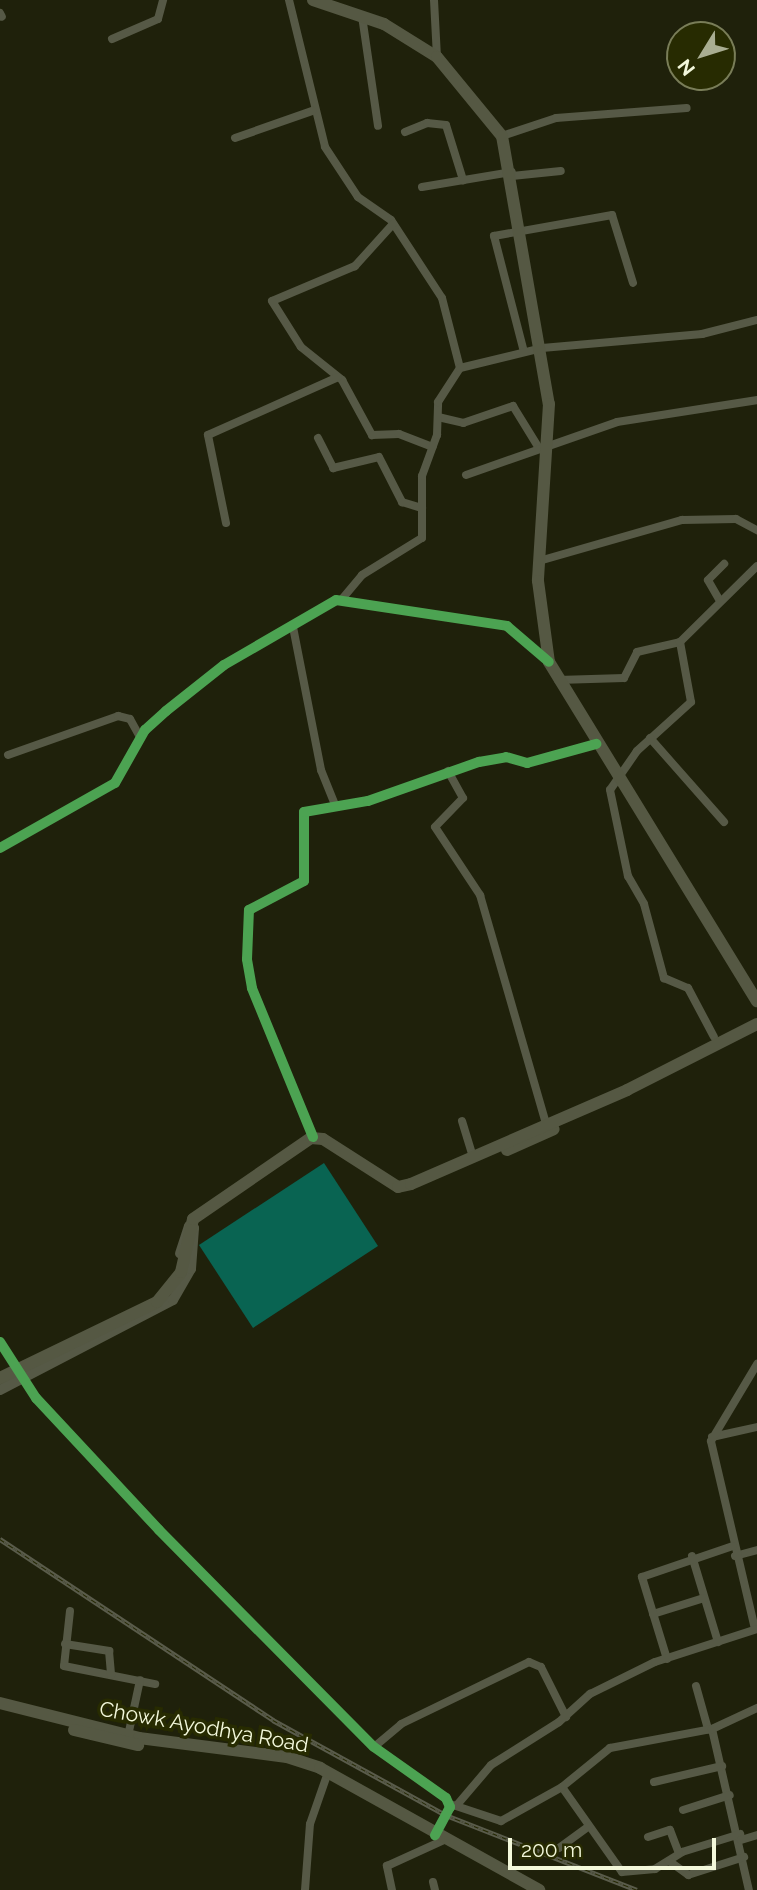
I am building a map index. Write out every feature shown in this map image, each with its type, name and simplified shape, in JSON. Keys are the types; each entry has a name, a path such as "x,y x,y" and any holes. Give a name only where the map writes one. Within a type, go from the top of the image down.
{"main road":[{"path":"313,0 405,34 437,57 502,136 512,174 519,231 541,348 540,619 549,662 556,681 757,1001"},
{"path":"0,1376 156,1302 181,1272 191,1230 313,1138 398,1187 546,1124 757,1024"},
{"path":"0,1388 159,1306 182,1282 191,1230 308,1148 321,1148 387,1189 411,1192 757,1034"},
{"name":"Chowk Ayodhya Road","path":"0,1703 97,1733 287,1757 358,1784 526,1890"},
{"name":"Chowk Ayodhya Road","path":"0,1710 97,1733 260,1758 326,1778 440,1835 539,1890"}],"street":[{"path":"112,39 158,19 163,0"},
{"path":"289,0 312,111 350,189 393,224 442,298 460,368"},
{"path":"434,0 437,57"},
{"path":"362,16 378,126"},
{"path":"502,136 556,118 687,108"},
{"path":"235,138 312,111"},
{"path":"405,132 427,123 446,125 463,180"},
{"path":"422,187 512,174 561,172"},
{"path":"524,352 494,237 612,215 633,283"},
{"path":"393,224 348,271 272,299 301,347 338,377 372,435 400,434 433,447"},
{"path":"0,848 115,783 141,737 224,665 342,599 356,582 419,542 422,476 433,447 440,396 460,368 541,348 702,334 757,320"},
{"path":"226,523 208,435 338,377"},
{"path":"466,475 542,443 617,422 757,400"},
{"path":"438,417 463,423 513,406 542,443"},
{"path":"318,438 333,468 379,457 402,502 422,509"},
{"path":"539,561 699,520 736,519 757,530"},
{"path":"720,601 708,580 724,564"},
{"path":"556,681 619,680 637,652 680,642 757,566"},
{"path":"342,599 407,615 513,628 537,658 549,662"},
{"path":"293,627 321,770 334,802"},
{"path":"680,642 691,702 650,738 617,776 610,790 628,876 644,904 658,964 666,981 688,988 714,1037"},
{"path":"8,755 118,716 130,719 141,737"},
{"path":"650,738 724,822"},
{"path":"313,1138 252,988 248,914 302,884 302,815 334,802 368,801 448,771 506,757 527,764 596,744"},
{"path":"448,771 463,798 435,827 480,895 546,1124"},
{"path":"462,1121 473,1157"},
{"path":"0,1376 160,1293 176,1273 191,1230"},
{"path":"0,1388 23,1379 173,1300 191,1269 191,1230"},
{"path":"0,1342 23,1379 113,1482 374,1747 453,1805 501,1821 562,1787 610,1748 710,1729 757,1708"},
{"path":"392,1890 387,1866 440,1835 453,1805 509,1750 566,1717 590,1694 667,1659 756,1629 753,1605 735,1556 712,1437 757,1364"},
{"path":"712,1437 757,1427"},
{"path":"667,1659 644,1575 692,1556 733,1546"},
{"path":"735,1556 757,1550"},
{"path":"692,1556 718,1642"},
{"path":"653,1614 705,1598"},
{"path":"69,1611 64,1666 155,1684"},
{"path":"65,1644 109,1651 111,1675"},
{"path":"374,1747 401,1724 529,1662 541,1667 566,1717"},
{"path":"128,1736 140,1680"},
{"path":"696,1686 741,1837 749,1890"},
{"path":"654,1782 722,1766"},
{"path":"305,1890 310,1824 326,1778"},
{"path":"562,1787 622,1872 669,1861 679,1853 757,1835"},
{"path":"683,1810 730,1795"},
{"path":"559,1848 588,1826"},
{"path":"649,1837 670,1830 679,1853"},
{"path":"669,1861 685,1875 744,1857"}],"water":[{"path":"324,1163 378,1246 253,1328 199,1245"}],"railway":[{"path":"0,1539 273,1720 446,1815 637,1890"}],"cycle path":[{"path":"0,848 115,783 145,730 166,711 224,665 336,600 507,626 549,662"},
{"path":"313,1137 252,988 247,959 249,910 304,881 304,812 368,801 479,762 506,757 527,763 596,744"},
{"path":"0,1342 36,1398 159,1530 374,1747 446,1798 450,1807 435,1835"}]}
